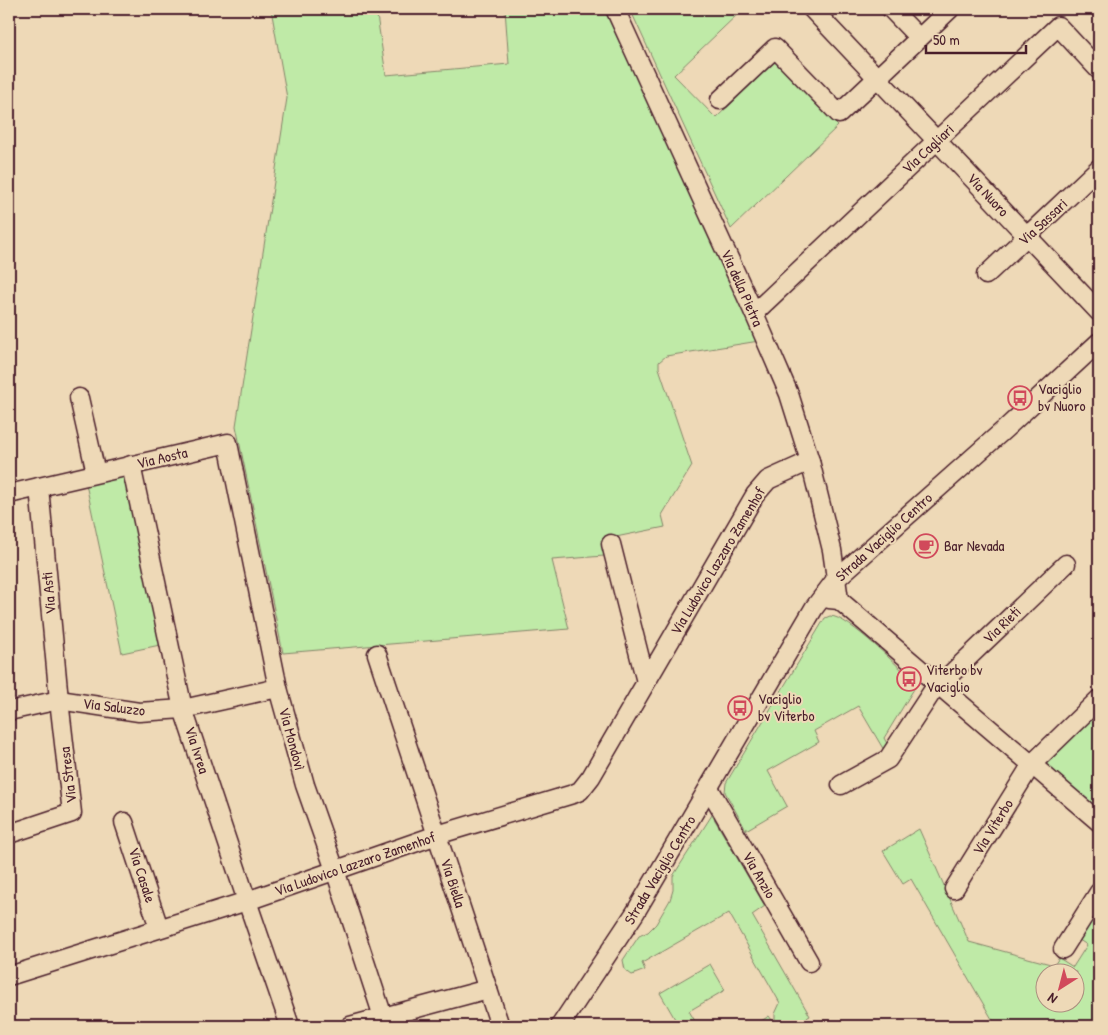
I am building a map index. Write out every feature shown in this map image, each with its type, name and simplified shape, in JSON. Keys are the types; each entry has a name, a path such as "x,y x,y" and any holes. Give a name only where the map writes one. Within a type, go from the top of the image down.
{"street":[{"name":"Via della Pietra","path":"615,9 789,394 810,461 832,550 836,579"},
{"name":"Via Nuoro","path":"812,9 1099,312"},
{"path":"891,9 919,38"},
{"path":"720,100 775,48 839,114 950,9"},
{"name":"Via Cagliari","path":"754,314 1058,26 1099,70"},
{"name":"Via Sassari","path":"986,275 1099,168"},
{"name":"Strada Vaciglio Centro","path":"560,1026 635,913 821,599 836,579 1005,429 1099,342"},
{"path":"79,398 96,473"},
{"name":"Via Aosta","path":"9,494 228,443"},
{"name":"Via Mondovì","path":"228,443 278,688 305,786 385,1021"},
{"name":"Via Ludovico Lazzaro Zamenhof","path":"9,976 247,901 437,835 580,791 591,777 760,487 768,480 810,461"},
{"name":"Via Ivrea","path":"131,465 183,709 290,1026"},
{"name":"Via Asti","path":"39,487 59,700"},
{"path":"611,544 646,682"},
{"name":"Via Rieti","path":"939,685 1066,564"},
{"path":"836,579 839,600"},
{"path":"821,599 839,600 1099,822"},
{"name":"Via Biella","path":"377,654 500,1026"},
{"path":"842,785 888,758 932,692 939,685"},
{"name":"Via Saluzzo","path":"9,712 59,700 139,712 183,709 278,688"},
{"name":"Via Viterbo","path":"954,889 1032,764 1099,699"},
{"name":"Via Stresa","path":"9,834 72,812 59,700"},
{"name":"Via Anzio","path":"709,788 809,962"},
{"name":"Via Casale","path":"124,822 159,928"},
{"path":"1063,949 1099,892"},
{"path":"350,1026 385,1021 488,989"}],"green space":[{"path":"271,9 376,9 386,75 509,64 505,9 604,9 759,341 666,356 659,362 659,368 692,466 662,515 665,527 601,540 604,556 552,560 569,629 283,653 236,426 287,98"},
{"path":"630,9 743,9 674,75 716,118 775,61 838,126 731,229"},
{"path":"124,476 160,645 122,653 86,484"},
{"path":"830,616 839,618 862,634 917,684 884,738 890,749 885,752 858,706 814,731 819,742 768,771 787,806 746,830 725,792 726,783 825,618"},
{"path":"1099,709 1099,810 1043,763"},
{"path":"712,815 765,906 752,915 810,1016 798,1023 799,1026 755,1026 769,1016 775,1024 775,1014 780,1003 729,913 642,963 645,970 632,975 625,970 623,960 639,936 648,932 656,924 670,900 673,890 673,876"},
{"path":"919,829 969,942 1043,962 1036,962 1036,1012 1086,1012 1086,962 1076,962 1087,945 1076,938 1099,902 1099,1026 996,1026 911,879 903,884 883,851"},
{"path":"1059,958 1065,962 1056,962"},
{"path":"710,964 725,990 689,1011 698,1026 679,1026 660,993"}],"place":[{"name":"Vaciglio bv Nuoro","path":"1020,398"},
{"name":"Bar Nevada","path":"926,546"},
{"name":"Viterbo bv Vaciglio","path":"909,679"},
{"name":"Vaciglio bv Viterbo","path":"740,708"}]}
